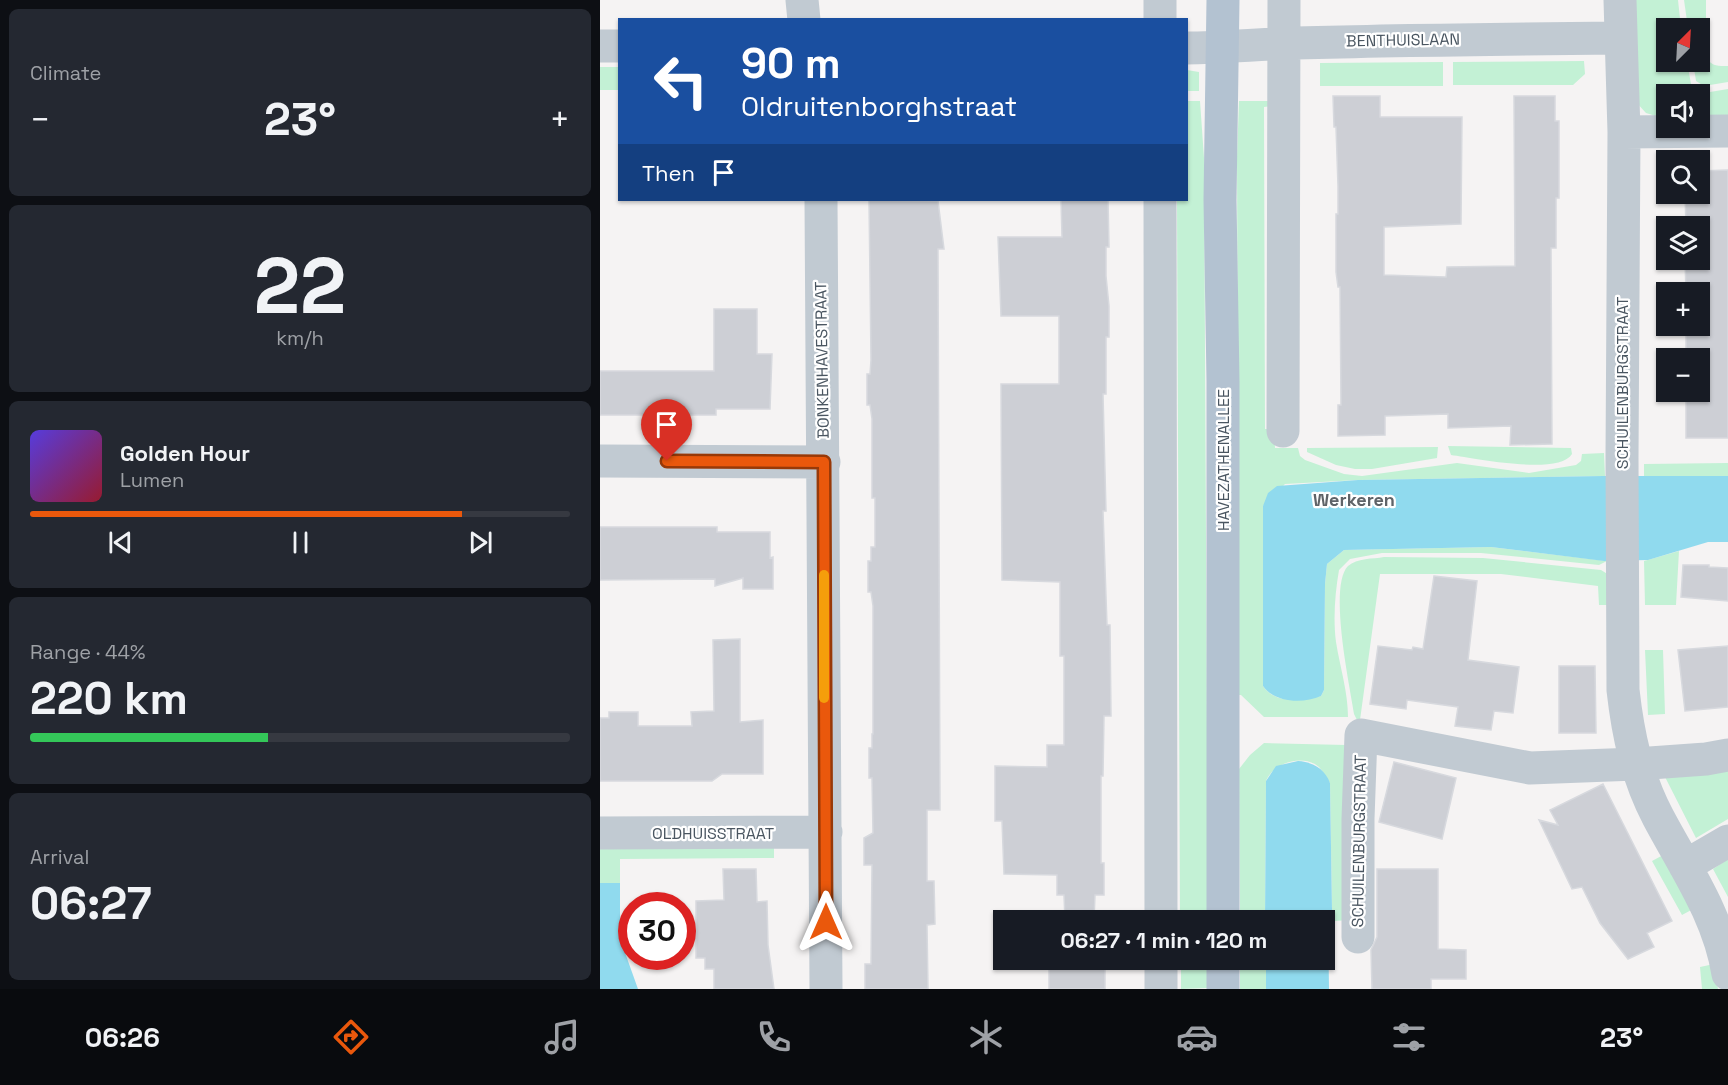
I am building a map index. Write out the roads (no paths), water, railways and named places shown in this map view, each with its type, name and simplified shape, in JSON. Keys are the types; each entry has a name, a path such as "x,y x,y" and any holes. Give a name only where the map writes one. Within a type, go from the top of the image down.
{"main road":[{"name":"HAVEZATHENALLEE","path":"1223,0 1220,200 1223,381 1223,910"},
{"path":"1223,970 1223,989"}],"street":[{"path":"802,0 804,18"},
{"path":"1160,0 1160,18"},
{"path":"1283,431 1284,0"},
{"name":"SCHUILENBURGSTRAAT","path":"1620,0 1624,132 1623,690 1627,727 1636,764 1658,816 1709,909 1719,933 1728,974"},
{"name":"BENTHUISLAAN","path":"1188,48 1224,48 1284,43 1620,38"},
{"path":"600,46 618,46"},
{"path":"1624,132 1728,131"},
{"name":"BONKENHAVESTRAAT","path":"821,201 826,989"},
{"path":"1160,201 1161,910"},
{"path":"600,461 824,462"},
{"name":"SCHUILENBURGSTRAAT","path":"1358,937 1361,735 1530,768 1636,764"},
{"path":"1636,764 1706,759 1728,755"},
{"name":"OLDHUISSTRAAT","path":"600,833 826,832"},
{"path":"1685,866 1728,840"},
{"path":"1161,970 1161,989"}],"water":[{"path":"1728,476 1728,542 1708,542 1648,560 1604,561 1491,547 1344,550 1327,564 1324,690 1321,696 1298,701 1282,699 1268,692 1263,686 1263,506 1268,493 1277,486 1358,480"},
{"path":"1298,761 1309,763 1318,767 1330,783 1332,910 1265,910 1266,781 1276,766"},
{"path":"600,883 620,883 618,970 631,970 638,989 600,989"},
{"path":"1266,970 1329,970 1329,989 1266,989"}],"district":[{"name":"Werkeren","path":"1354,499"}]}
